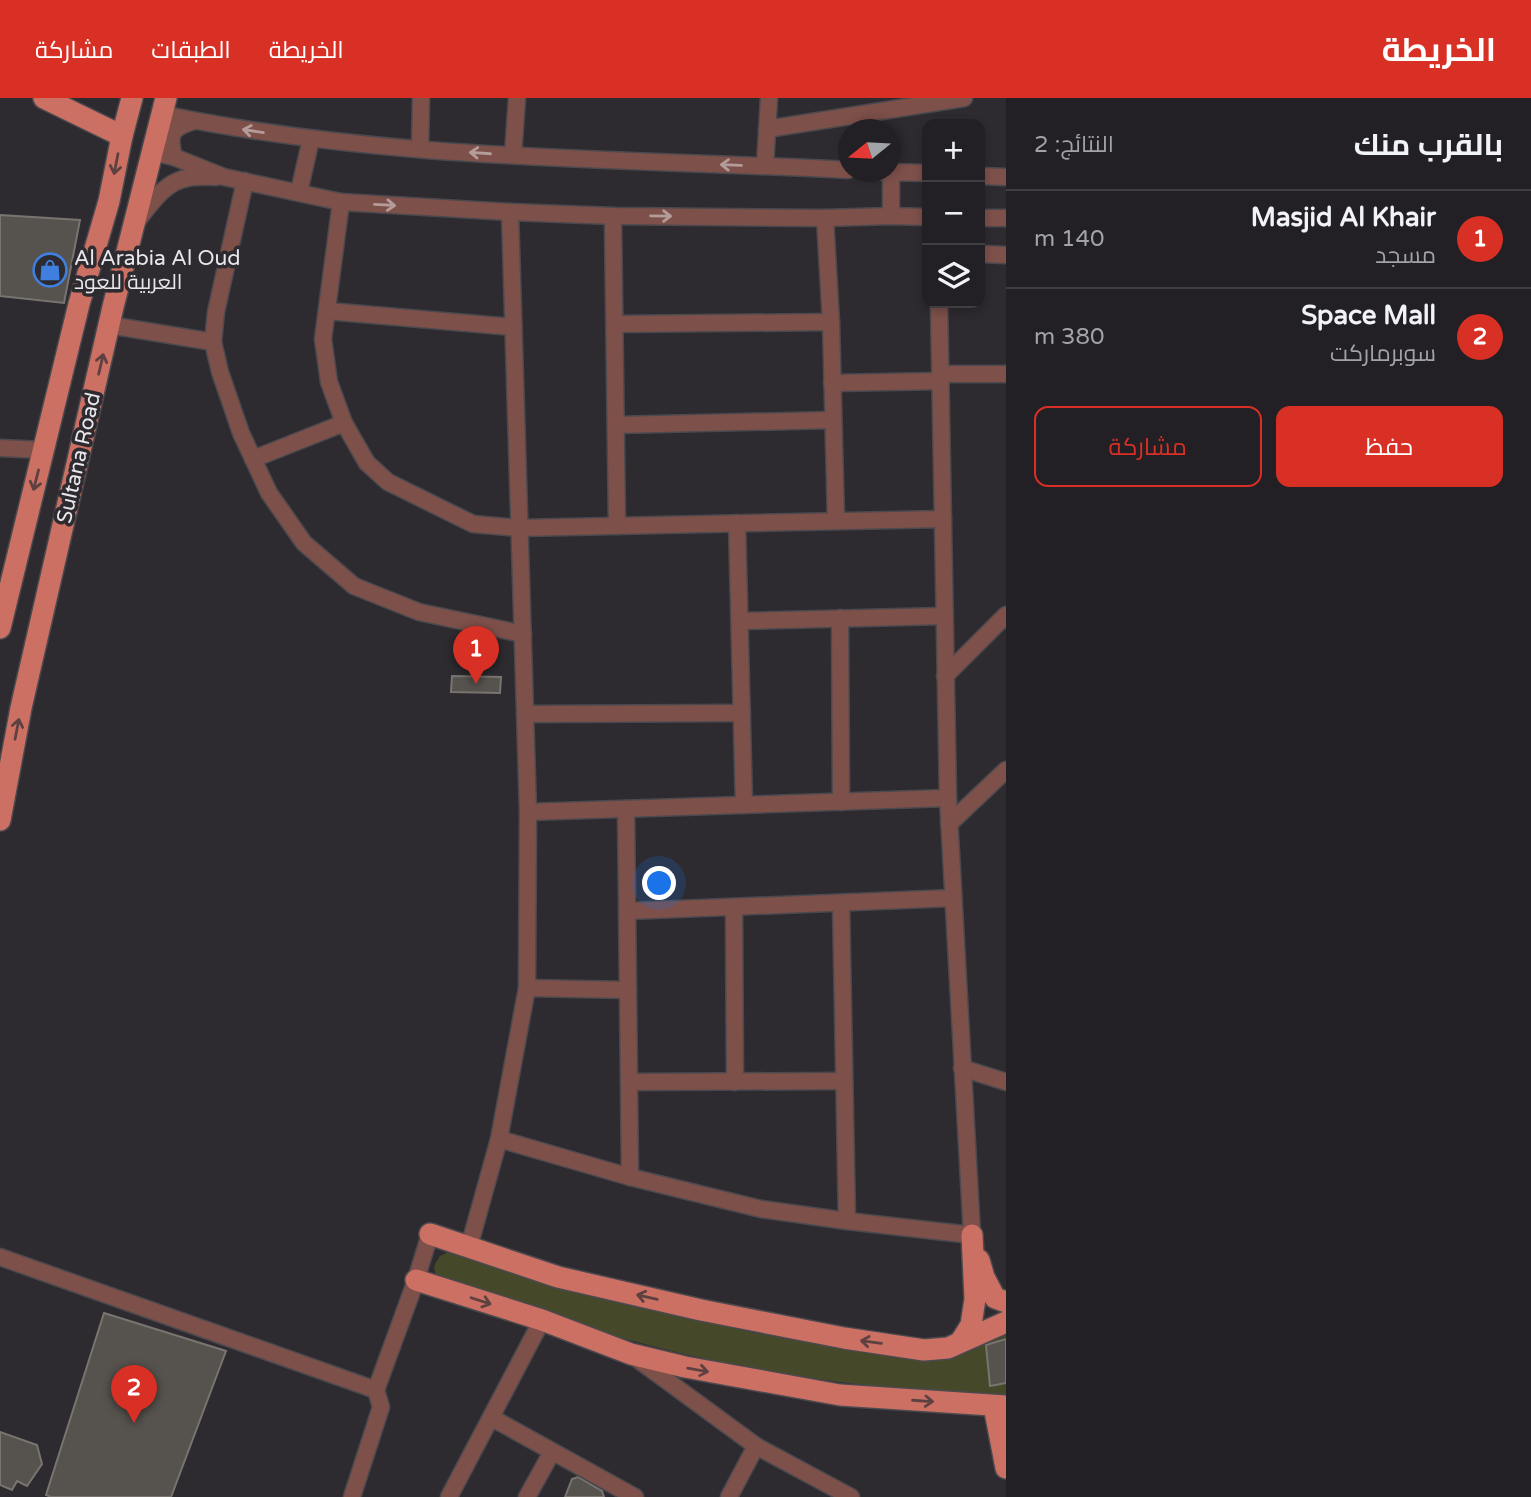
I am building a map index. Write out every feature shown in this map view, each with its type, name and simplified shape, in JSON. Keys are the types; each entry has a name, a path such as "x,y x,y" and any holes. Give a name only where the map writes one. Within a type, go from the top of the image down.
{"main road":[{"path":"44,98 122,136"},
{"name":"Sultana Road","path":"0,628 79,304 109,201 128,100"},
{"name":"Sultana Road","path":"0,820 21,708 109,325 164,106"},
{"path":"430,1234 558,1277 701,1310 844,1338 925,1350 948,1348 1006,1322"},
{"path":"972,1235 984,1277 995,1298 1006,1302"},
{"path":"961,1341 971,1325 975,1299 972,1235"},
{"path":"416,1280 542,1320 631,1354 685,1367 840,1395 1000,1406 1006,1468"}],"street":[{"path":"420,149 421,98"},
{"path":"513,155 517,98"},
{"path":"765,166 769,98"},
{"path":"767,129 867,106 964,98"},
{"path":"164,106 194,121 358,145 838,169"},
{"path":"174,157 170,140 172,135 182,125 194,121"},
{"path":"299,192 311,139"},
{"path":"152,152 174,157 225,177 341,202 614,216 922,218"},
{"path":"901,172 922,173"},
{"path":"985,176 1006,177"},
{"path":"134,226 167,188 186,178 225,177"},
{"path":"245,181 216,312 213,342 220,372 241,433 269,493 304,543 354,586 419,612 523,634"},
{"path":"891,182 891,216"},
{"path":"341,202 323,339 329,382 344,423 367,463 388,482 474,524 519,528 943,519"},
{"path":"469,1247 499,1139 527,988 528,812 510,212"},
{"path":"614,216 617,526"},
{"path":"825,218 831,322 836,521"},
{"path":"985,218 1006,218"},
{"path":"985,254 1006,255"},
{"path":"499,1139 630,1177 761,1209 972,1235 948,799 939,308"},
{"path":"327,311 513,327"},
{"path":"614,324 831,322"},
{"path":"109,325 213,342"},
{"path":"832,383 1006,374"},
{"path":"616,425 833,420"},
{"path":"253,459 344,423"},
{"path":"0,449 43,450"},
{"path":"737,523 744,805"},
{"path":"740,621 944,615"},
{"path":"946,676 1006,615"},
{"path":"840,618 841,802"},
{"path":"525,714 742,713"},
{"path":"949,824 1006,770"},
{"path":"528,812 948,799"},
{"path":"626,809 630,1177"},
{"path":"628,911 953,898"},
{"path":"841,903 847,1221"},
{"path":"734,906 735,1082"},
{"path":"527,988 628,990"},
{"path":"962,1068 1006,1082"},
{"path":"629,1082 844,1081"},
{"path":"352,1497 381,1407 376,1390 430,1234"},
{"path":"0,1257 376,1390"},
{"path":"449,1497 542,1320"},
{"path":"631,1354 756,1447 851,1497"},
{"path":"492,1418 635,1497"},
{"path":"729,1497 756,1447"},
{"path":"527,1497 552,1452"}],"green space":[{"path":"448,1252 669,1314 756,1333 861,1349 1006,1331 1006,1396 875,1386 788,1375 660,1348 446,1286 436,1279 434,1266 440,1256"}],"building":[{"path":"0,215 80,220 64,303 0,296"},
{"path":"452,676 501,677 500,693 451,692"},
{"path":"104,1313 226,1351 171,1497 46,1495"},
{"path":"1006,1339 1006,1383 990,1386 986,1345"},
{"path":"0,1432 37,1445 42,1464 27,1486 17,1481 12,1490 0,1485"},
{"path":"578,1477 602,1491 604,1497 565,1497 572,1479"}],"place":[{"name":"Al Arabia Al Oud العربية للعود","path":"50,270"},
{"name":"Masjid Al Khair","path":"476,684"},
{"name":"Space Mall","path":"134,1423"}]}
